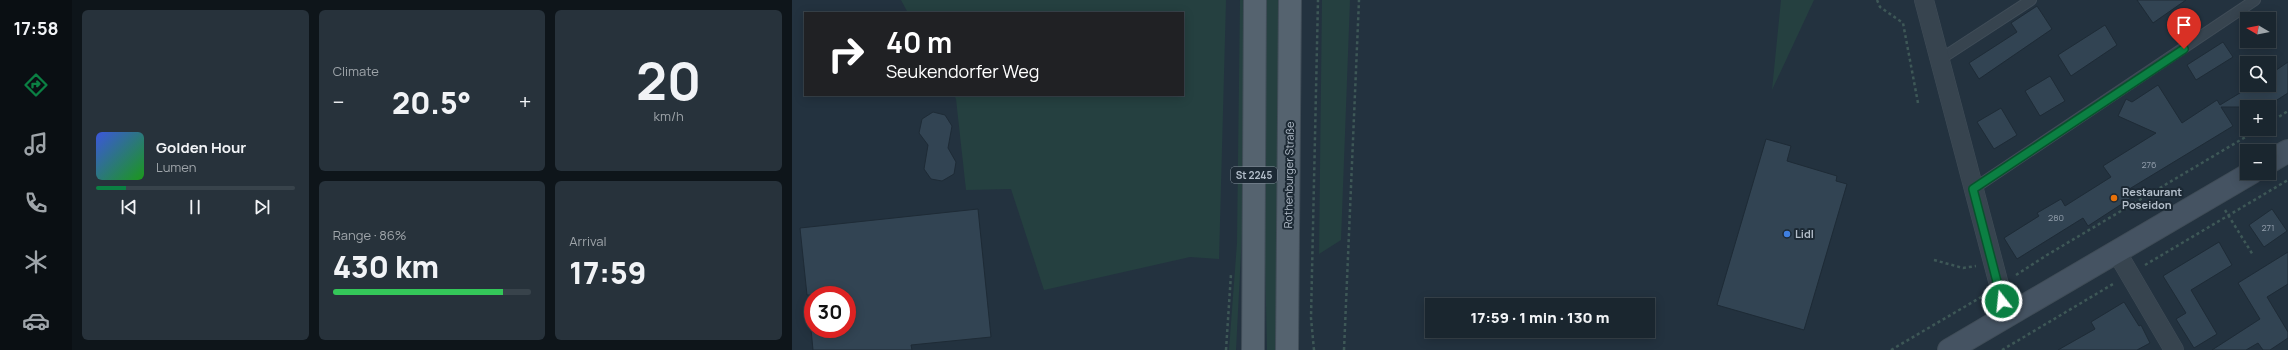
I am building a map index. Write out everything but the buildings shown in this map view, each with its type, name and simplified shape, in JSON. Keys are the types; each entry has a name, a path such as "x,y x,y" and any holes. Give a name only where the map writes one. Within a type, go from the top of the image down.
{"main road":[{"name":"St 2245","path":"1253,350 1255,0"},
{"name":"Rothenburger Straße","path":"1287,350 1290,0"},
{"path":"2276,158 2288,151"},
{"path":"1949,350 2006,315 2240,180"}],"street":[{"path":"1924,0 2006,315"},
{"path":"2116,251 2174,350"}],"lane":[{"path":"1939,60 2031,0"},
{"path":"1973,189 2255,0"}],"path":[{"path":"1314,350 1312,318 1318,0"},
{"path":"1344,350 1359,0"},
{"path":"1877,0 1880,7 1903,23 1918,103"},
{"path":"2276,119 2288,111"},
{"path":"1891,350 1999,287 2047,255 2247,136"},
{"path":"2215,195 2253,255"},
{"path":"1934,260 1963,268 1992,264"}],"green space":[{"path":"901,0 1226,0 1219,259 1190,257 1044,290 1011,189 966,190 954,96 1184,96 1184,12 907,12"},
{"path":"1240,0 1245,0 1243,215 1236,350 1229,350 1237,243"},
{"path":"1265,0 1280,0 1278,350 1267,350 1264,214"},
{"path":"1322,0 1350,0 1341,240 1319,254"},
{"path":"1781,0 1814,0 1772,90"}],"place":[{"name":"Restaurant Poseidon","path":"2114,198"},
{"name":"Lidl","path":"1787,234"}],"route":[{"path":"2002,301 1973,189 2184,49"}]}
